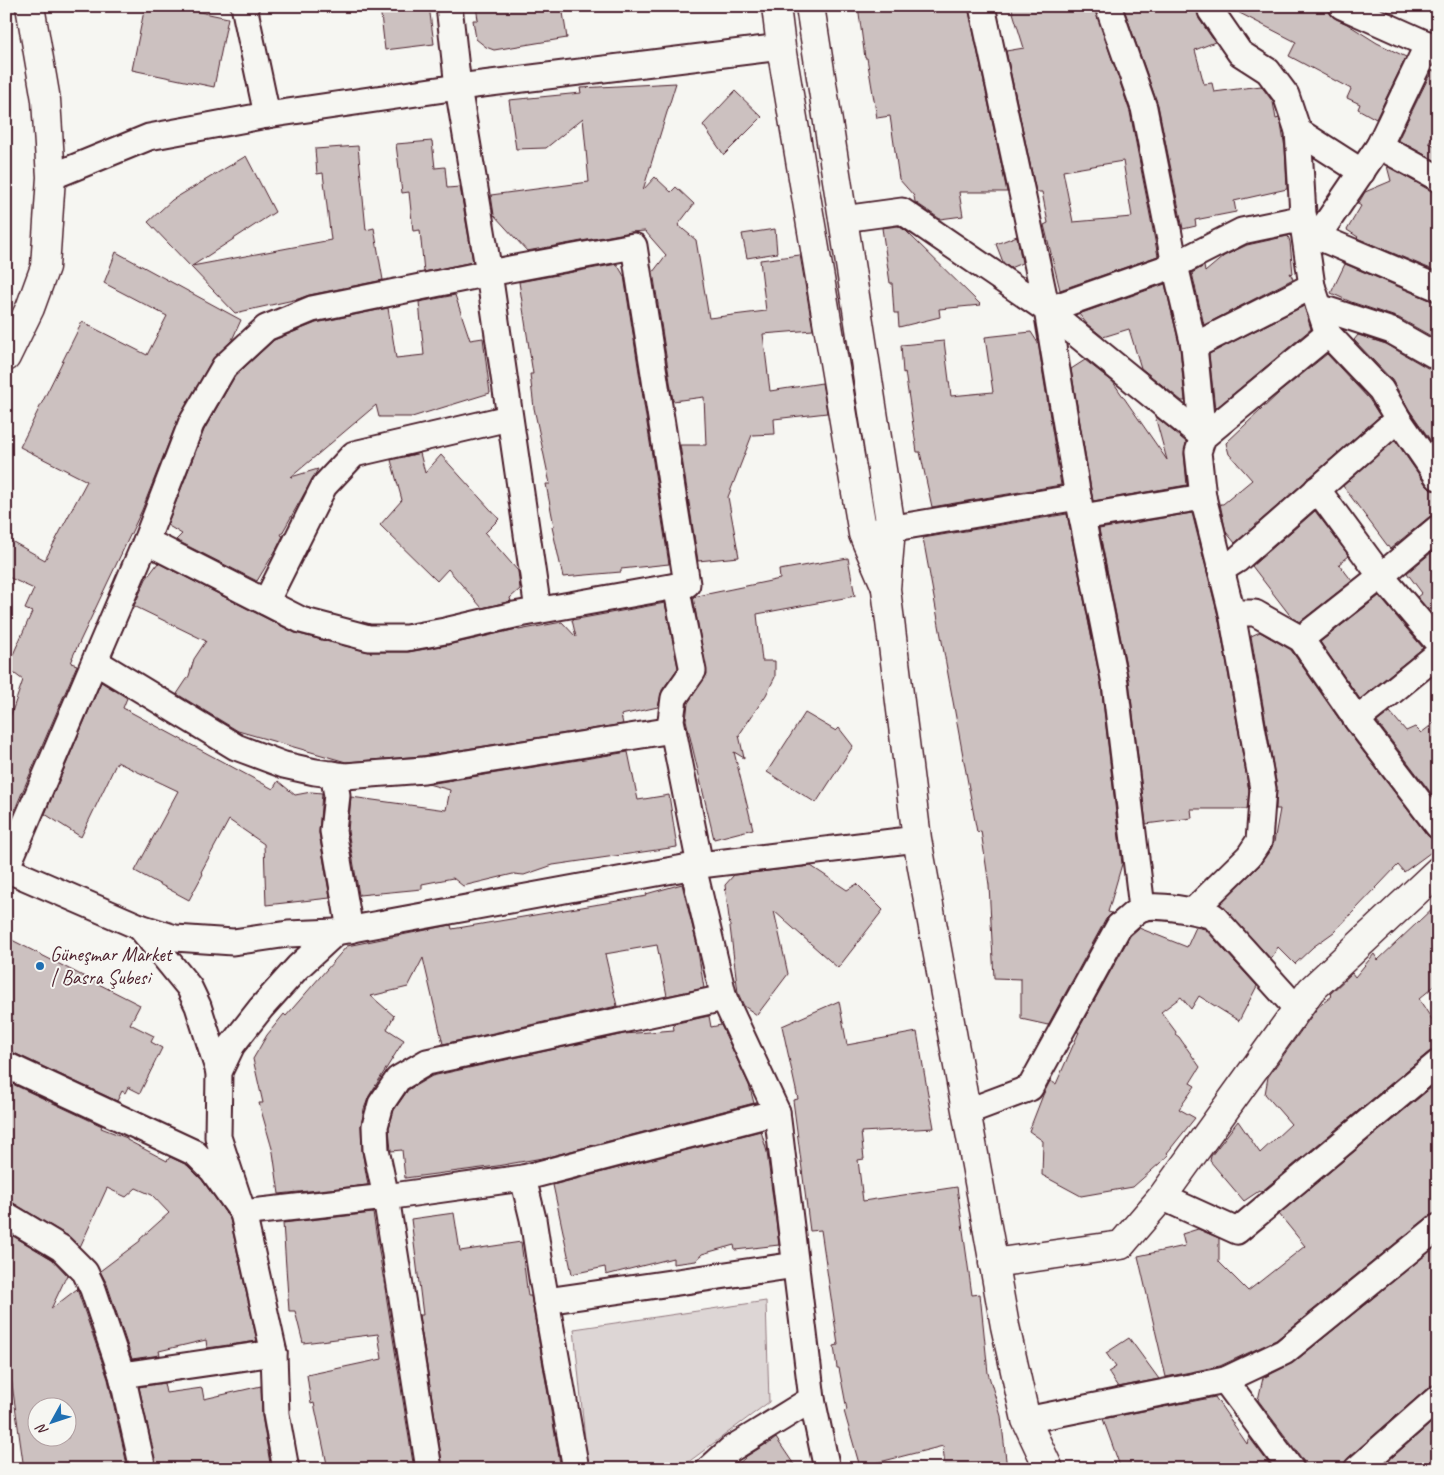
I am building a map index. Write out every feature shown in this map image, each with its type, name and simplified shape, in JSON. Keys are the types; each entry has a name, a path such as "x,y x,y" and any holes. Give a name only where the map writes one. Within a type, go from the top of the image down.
{"street":[{"path":"6,357 30,308 45,267 51,177 46,100 30,6"},
{"path":"244,6 267,115"},
{"path":"448,6 458,87 489,273 538,610"},
{"path":"776,6 781,47 863,534 886,588"},
{"path":"810,6 891,528 886,588 917,839 1005,1326 1026,1420 1049,1469"},
{"path":"982,6 1047,310 1080,507 1115,683 1142,908"},
{"path":"1108,6 1144,108 1194,346 1203,437 1198,452 1203,496 1232,613 1263,789 1259,840 1249,856 1194,910"},
{"path":"1210,6 1211,11 1240,53 1268,71 1286,95 1298,131 1316,297 1328,334 1381,390 1398,419 1438,477"},
{"path":"1308,229 1362,172 1379,146 1433,47 1342,6"},
{"path":"51,177 149,137 267,115 458,87 781,47"},
{"path":"1298,131 1362,172"},
{"path":"1379,146 1438,178"},
{"path":"843,220 902,211 1047,310 1203,437"},
{"path":"1047,310 1176,265 1242,231 1308,229 1438,288"},
{"path":"146,541 301,620 369,638 406,638 538,610 687,584 634,246 312,309 266,328 224,367 191,424 146,541 96,662 6,869 140,927 175,938 232,942 288,934 343,931 696,866 917,839"},
{"path":"1194,346 1316,297 1392,331 1438,357"},
{"path":"1203,437 1328,334"},
{"path":"266,602 324,486 354,454 509,418"},
{"path":"1221,570 1237,560 1398,419"},
{"path":"1317,490 1381,576 1438,643"},
{"path":"863,534 891,528 1080,507 1203,496"},
{"path":"1301,639 1438,528"},
{"path":"676,586 694,671 674,698 671,720 672,730 696,866 724,998 777,1112 812,1399 827,1469"},
{"path":"1232,613 1255,613 1301,639 1357,720 1438,826"},
{"path":"1357,720 1438,654"},
{"path":"96,662 236,747 284,765 345,776 424,770 672,730"},
{"path":"334,774 337,795 333,831 343,931"},
{"path":"993,1263 1122,1245 1162,1197 1311,990 1438,871"},
{"path":"966,1112 1030,1088 1119,926 1142,908 1163,907 1194,910 1213,916 1297,1010"},
{"path":"140,927 189,987 198,1006 219,1072 218,1137 243,1213 274,1353 276,1414 286,1469"},
{"path":"219,1072 232,1045 261,1008 298,968 343,931"},
{"path":"429,1469 386,1197 376,1150 376,1126 381,1104 398,1079 427,1062 724,998"},
{"path":"1162,1197 1237,1231 1438,1063"},
{"path":"6,1065 195,1153 213,1171 243,1213"},
{"path":"243,1213 386,1197 523,1178 777,1112"},
{"path":"523,1178 533,1219 576,1469"},
{"path":"6,1215 61,1248 85,1272 94,1289 122,1375 143,1469"},
{"path":"1026,1420 1225,1380 1284,1352 1438,1227"},
{"path":"546,1301 796,1265"},
{"path":"122,1375 274,1353"},
{"path":"1225,1380 1291,1469"},
{"path":"1357,1469 1438,1398"},
{"path":"709,1469 731,1449 812,1399"}],"shaded area":[{"path":"766,1301 769,1402 679,1469 588,1469 574,1329"}],"building":[{"path":"145,6 171,6 228,18 214,87 132,70"},
{"path":"380,6 429,6 434,44 385,50"},
{"path":"476,6 562,6 567,38 494,50 486,47 476,39 473,20 478,20"},
{"path":"858,6 968,6 1007,192 959,192 963,216 940,219 915,202 914,196 899,179 890,116 877,118 867,58 865,58"},
{"path":"1011,6 1094,6 1130,112 1158,256 1060,290 1044,225 1048,223 1042,192 1036,192 1006,51 1024,48","holes":["1123,161 1132,217 1073,222 1063,171"]},
{"path":"1123,6 1196,6 1199,19 1215,42 1195,50 1204,84 1212,83 1214,92 1261,86 1273,102 1276,119 1279,118 1281,124 1285,148 1287,189 1234,201 1236,212 1195,220 1196,226 1183,229 1158,105"},
{"path":"1226,6 1321,6 1336,19 1377,43 1406,57 1376,119 1358,109 1360,104 1347,98 1351,89 1289,56 1296,42"},
{"path":"1432,70 1438,73 1438,124 1429,143 1438,147 1438,162 1398,140"},
{"path":"676,83 643,190 655,177 671,192 676,187 694,204 678,225 696,240 709,318 766,311 760,260 800,255 813,330 763,334 770,391 822,383 827,413 774,419 775,434 752,435 728,497 739,557 698,561 680,445 706,445 704,397 673,401 653,272 666,255 645,231 527,251 494,215 491,195 589,182 583,118 546,148 516,149 509,100 581,93 580,88"},
{"path":"735,91 762,117 724,155 703,125"},
{"path":"432,141 435,168 445,167 447,188 460,187 473,262 424,272 420,230 413,231 409,192 402,193 396,144"},
{"path":"358,146 366,230 374,228 383,280 235,313 148,222 172,200 246,156 275,212 192,266 331,240 323,173 317,174 315,149"},
{"path":"1387,166 1431,191 1438,192 1438,272 1357,238 1347,230 1361,206 1358,204 1365,192 1391,181"},
{"path":"898,226 906,231 981,305 939,309 940,317 899,327 898,313 894,313 892,283 890,283 882,228"},
{"path":"775,229 777,253 747,258 742,234"},
{"path":"1017,236 1022,263 1010,268 1003,262 996,244"},
{"path":"1288,236 1293,274 1290,273 1293,279 1204,325 1192,273 1204,266 1205,272 1224,256 1247,245"},
{"path":"116,252 241,320 232,340 212,360 178,419 142,510 72,658 71,663 77,665 6,830 6,729 23,680 7,668 32,612 25,609 34,589 6,576 6,538 45,560 87,481 20,447 82,322 147,355 167,316 104,283"},
{"path":"617,264 624,276 669,564 621,569 621,572 563,577 552,527 554,526 546,484 550,484 534,408 530,374 533,374 519,282"},
{"path":"1345,264 1438,302 1438,340 1399,318 1351,302 1331,293"},
{"path":"1165,284 1180,348 1185,401 1182,401 1141,368 1129,329 1103,337 1087,324 1079,314"},
{"path":"455,295 470,340 483,338 490,393 412,417 379,417 376,405 291,477 318,469 281,535 283,536 277,548 257,581 176,540 182,534 167,525 204,430 235,376 274,340 316,323 388,308 396,358 424,355 419,302"},
{"path":"1304,306 1311,329 1215,409 1209,354"},
{"path":"1031,332 1038,343 1061,485 932,507 920,452 917,452 905,372 903,373 901,345 944,341 951,396 993,392 985,337"},
{"path":"1358,335 1386,344 1431,370 1438,371 1438,451 1410,411 1392,380 1354,340"},
{"path":"1327,354 1369,399 1380,416 1235,543 1226,532 1220,504 1223,504 1252,480 1229,454 1226,443 1280,392"},
{"path":"1085,360 1113,382 1167,460 1155,416 1186,442 1184,454 1187,485 1093,501 1071,369"},
{"path":"1395,440 1426,485 1431,490 1438,491 1438,514 1429,517 1390,549 1343,486"},
{"path":"420,453 425,473 441,455 499,519 485,533 518,571 520,589 510,598 511,601 482,608 448,569 437,581 380,525 402,500 391,460"},
{"path":"1315,511 1349,556 1339,564 1352,581 1300,622 1292,618 1252,566"},
{"path":"1192,513 1218,616 1249,790 1247,809 1191,809 1192,818 1146,824 1129,680 1099,529"},
{"path":"1067,514 1101,685 1122,864 1108,912 1112,913 1106,919 1048,1025 1021,1019 1021,979 994,978 989,885 981,831 977,832 923,538"},
{"path":"1438,547 1438,621 1417,597 1422,593 1407,573"},
{"path":"848,558 855,596 757,614 762,661 775,661 775,677 766,695 739,735 744,758 734,752 753,829 714,839 686,720 688,703 707,674 693,597 780,579 779,570"},
{"path":"158,563 295,633 369,652 409,652 517,629 562,622 576,637 572,620 665,603 678,668 662,690 658,707 621,715 623,724 422,756 346,762 238,731 177,694 189,676 194,659 206,641 134,606 146,579"},
{"path":"1379,596 1423,648 1360,699 1320,642"},
{"path":"1260,632 1291,650 1346,729 1427,835 1432,839 1438,840 1438,847 1404,872 1398,865 1334,932 1313,947 1295,964 1278,947 1271,959 1220,904 1259,866 1271,849 1280,809 1276,809 1277,787 1251,636"},
{"path":"101,682 127,698 123,708 273,789 278,781 295,795 311,792 322,793 319,833 330,898 266,905 264,844 229,820 201,872 203,874 189,900 135,871 178,791 117,762 81,837 45,814"},
{"path":"1390,712 1406,731 1415,727 1421,733 1438,720 1438,802 1377,722"},
{"path":"805,713 836,731 839,728 853,746 816,803 767,772"},
{"path":"628,752 638,800 669,795 677,847 553,865 524,875 513,874 463,886 453,878 422,884 422,889 359,895 348,831 351,797 446,810 450,790 428,784"},
{"path":"811,866 847,890 857,884 883,910 838,968 774,911 788,974 757,1015 744,1006 738,993 725,885 734,875"},
{"path":"682,884 697,945 704,988 667,996 657,945 605,954 617,1006 443,1044 423,958 408,987 371,996 394,1016 387,1029 404,1040 369,1096 364,1109 361,1126 362,1151 368,1185 279,1194 273,1152 259,1103 263,1103 253,1059 267,1035 284,1014 286,1016 347,946 451,925 452,929 647,896 646,894"},
{"path":"1438,903 1438,983 1419,999 1438,1029 1438,1049 1429,1052 1261,1192 1259,1191 1244,1201 1210,1161 1211,1156 1238,1121 1260,1153 1291,1124 1265,1094 1268,1077 1318,1007 1332,996 1330,994 1352,973 1355,977 1374,954 1378,960"},
{"path":"1196,927 1205,929 1257,986 1239,1021 1199,996 1191,1009 1181,997 1161,1012 1200,1067 1190,1083 1195,1086 1179,1109 1195,1118 1167,1153 1169,1155 1133,1187 1081,1196 1042,1175 1043,1141 1029,1131 1043,1095 1050,1081 1056,1084 1079,1032 1077,1032 1130,936 1139,928 1187,947"},
{"path":"6,937 140,1005 130,1024 154,1036 151,1042 162,1048 140,1093 128,1087 125,1093 122,1091 117,1101 12,1052 6,1051"},
{"path":"839,1001 847,1045 917,1032 934,1128 861,1132 864,1159 858,1160 863,1201 957,1187 972,1295 980,1294 988,1373 1001,1416 1007,1469 945,1469 943,1446 860,1467 844,1411 847,1410 839,1368 837,1368 834,1346 838,1345 821,1230 810,1231 793,1100 798,1099 782,1026"},
{"path":"709,1016 711,1027 721,1025 749,1085 754,1103 548,1157 497,1166 405,1178 402,1150 391,1151 389,1128 394,1110 408,1090 432,1076 624,1034 674,1030 673,1024"},
{"path":"6,1081 102,1126 101,1128 127,1138 127,1140 167,1161 170,1157 187,1165 202,1180 230,1219 257,1341 207,1348 206,1340 159,1351 160,1355 132,1359 107,1284 100,1271 140,1241 169,1213 152,1195 136,1188 126,1197 107,1188 80,1247 68,1236 13,1203 6,1201"},
{"path":"1438,1082 1438,1213 1429,1216 1276,1340 1220,1366 1166,1377 1138,1256 1185,1246 1182,1234 1198,1229 1219,1238 1219,1262 1248,1291 1305,1246 1279,1214"},
{"path":"761,1131 767,1152 779,1245 735,1250 734,1245 702,1254 696,1261 673,1264 673,1258 606,1275 605,1267 572,1274 553,1185"},
{"path":"373,1213 414,1469 328,1469 314,1403 311,1404 307,1375 382,1359 378,1334 303,1343 295,1311 289,1311 283,1223"},
{"path":"454,1213 460,1251 521,1242 528,1296 531,1296 561,1469 443,1469 419,1315 423,1315 411,1219"},
{"path":"6,1232 52,1259 67,1275 51,1309 77,1289 108,1379 128,1469 24,1469 9,1363 6,1365"},
{"path":"1434,1248 1438,1253 1438,1384 1429,1387 1348,1458 1343,1469 1305,1469 1303,1460 1258,1400 1263,1378 1293,1363"},
{"path":"1129,1338 1159,1379 1118,1387 1108,1372 1116,1367 1106,1353"},
{"path":"164,1383 166,1393 202,1388 204,1399 261,1386 262,1416 271,1469 157,1469 139,1387"},
{"path":"1215,1397 1247,1444 1249,1437 1273,1469 1121,1469 1103,1419"},
{"path":"1438,1417 1438,1469 1379,1469"},
{"path":"776,1438 797,1469 733,1469 747,1456"}],"place":[{"name":"Güneşmar Market | Basra Şubesi","path":"40,966"}]}
